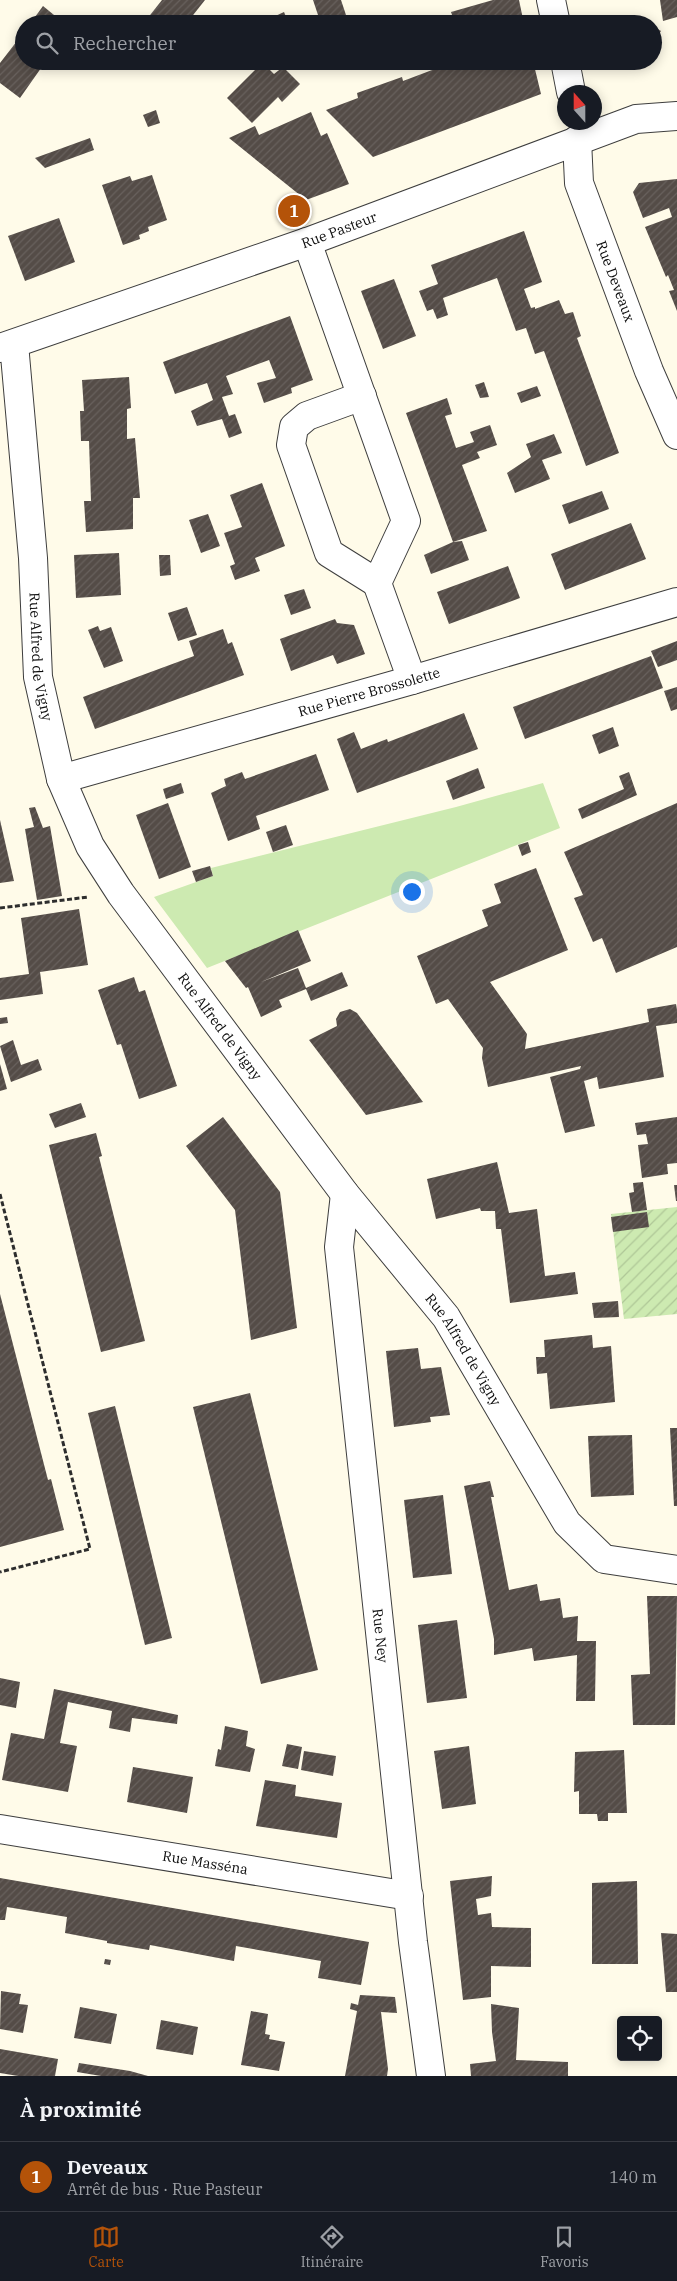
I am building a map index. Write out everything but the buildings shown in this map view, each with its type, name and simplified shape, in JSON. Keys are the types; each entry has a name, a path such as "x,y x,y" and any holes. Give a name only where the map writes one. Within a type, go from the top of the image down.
{"street":[{"path":"551,0 554,15"},
{"path":"567,70 570,85"},
{"name":"Rue Pasteur","path":"7,346 307,242 576,131 636,119 677,116"},
{"name":"Rue Deveaux","path":"576,131 578,183 649,371 677,435"},
{"path":"307,242 406,521 377,583"},
{"name":"Rue Alfred de Vigny","path":"7,346 32,558 38,678 60,779 90,846 121,894 345,1194 446,1317 567,1523 604,1559 677,1570"},
{"path":"362,396 307,416 294,427 290,445 329,553 377,583 412,680"},
{"name":"Rue Pierre Brossolette","path":"60,779 412,680 677,602"},
{"name":"Rue Ney","path":"345,1194 339,1247 413,1942 431,2076"},
{"name":"Rue Masséna","path":"0,1829 409,1896"}],"path":[{"path":"0,908 121,894"},
{"path":"0,1194 90,1549 0,1572"}],"green space":[{"path":"543,783 560,828 207,968 154,897 213,876 211,868 456,807"},
{"path":"677,1207 677,1314 624,1319 611,1214"}],"place":[{"name":"Deveaux","path":"294,211"}]}
